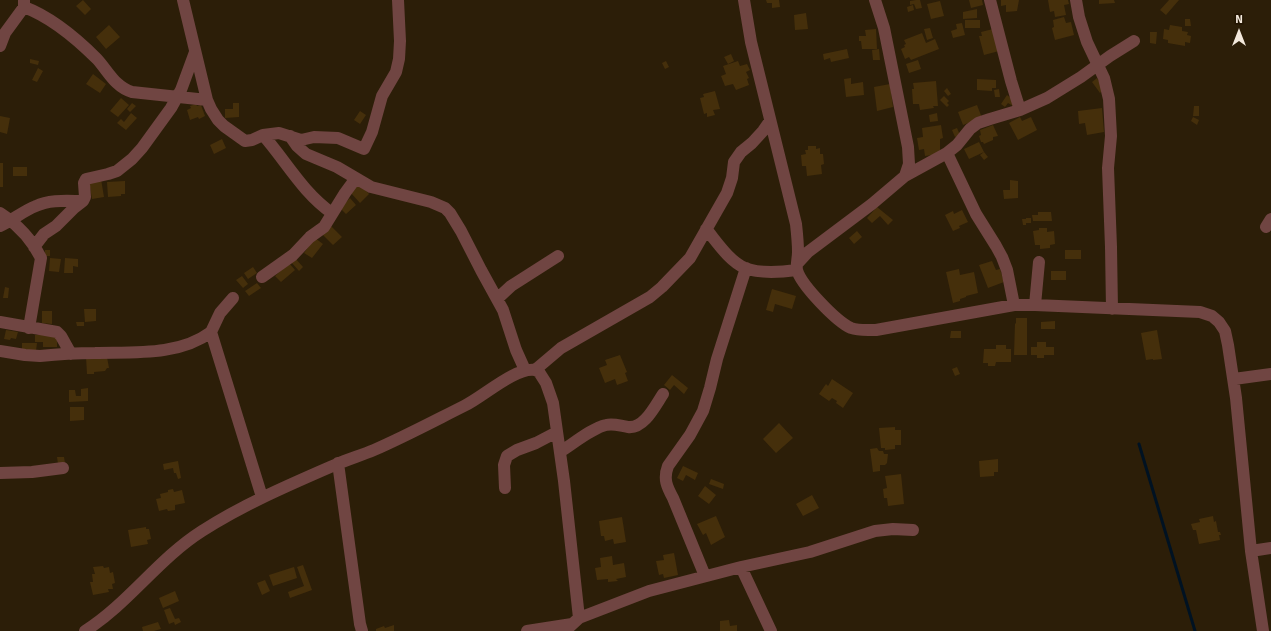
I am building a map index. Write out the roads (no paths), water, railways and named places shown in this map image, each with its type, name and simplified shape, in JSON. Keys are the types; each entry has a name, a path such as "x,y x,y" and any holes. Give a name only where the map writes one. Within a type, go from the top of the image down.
{"street":[{"path":"183,0 207,100 218,120 242,141 252,140 262,135 279,133 300,140 314,137 338,138 364,149 372,132 382,96 396,72 399,59 400,41 398,0"},
{"path":"744,0 751,42 796,224 798,238 797,267 806,286 844,324 861,330 876,330 1014,305 1200,312 1212,316 1219,322 1224,331 1228,345 1234,379 1251,551 1263,631"},
{"path":"875,0 884,28 908,147 909,164 905,176"},
{"path":"990,0 1020,110"},
{"path":"1076,0 1079,17 1087,42 1104,78 1109,99 1111,136 1108,168 1112,247 1112,309"},
{"path":"0,46 5,33 24,3 58,25 78,42 97,59 117,84 125,90 207,100"},
{"path":"706,229 727,254 737,263 746,268 769,272 797,267 808,252 872,204 905,176 947,153 957,145 970,129 978,123 1020,110 1047,98 1134,41"},
{"path":"34,247 44,234 56,226 83,201 85,197 84,183 86,179 117,171 132,159 165,118 178,96 195,52"},
{"path":"85,631 115,608 173,552 201,531 262,497 338,464 375,450 466,405 516,374 530,370 561,348 650,297 662,287 690,258 727,193 732,178 734,162 741,152 763,131 770,120"},
{"path":"262,135 310,193 332,213"},
{"path":"290,136 297,146 306,154 337,167 379,190 431,202 445,208 450,213 461,231 506,318 516,350 530,370 541,376 549,390 553,403 560,452 572,624"},
{"path":"947,153 976,214 1002,257 1007,270 1014,305"},
{"path":"262,277 293,255 310,237 321,230 356,178"},
{"path":"0,226 12,221 37,205 44,203 83,201"},
{"path":"0,213 12,221 20,229 34,247 40,258 29,328"},
{"path":"497,299 511,286 558,256"},
{"path":"1035,305 1039,262"},
{"path":"705,576 673,498 667,488 665,473 668,466 694,429 703,411 709,395 717,359 746,268"},
{"path":"0,350 25,355 40,356 165,350 202,339 211,332 220,313 234,298"},
{"path":"0,322 57,332 61,336 71,354"},
{"path":"211,332 262,497"},
{"path":"1234,379 1271,374"},
{"path":"560,452 601,427 610,424 628,427 638,425 650,414 663,394"},
{"path":"505,488 504,465 507,456 557,432"},
{"path":"338,464 362,631"},
{"path":"0,473 32,472 63,468"},
{"path":"527,631 572,624 649,590 741,567 810,552 875,531 893,529 913,530"},
{"path":"1251,551 1271,548"},
{"path":"741,567 771,631"}],"waterway":[{"path":"1139,444 1195,631"}]}
